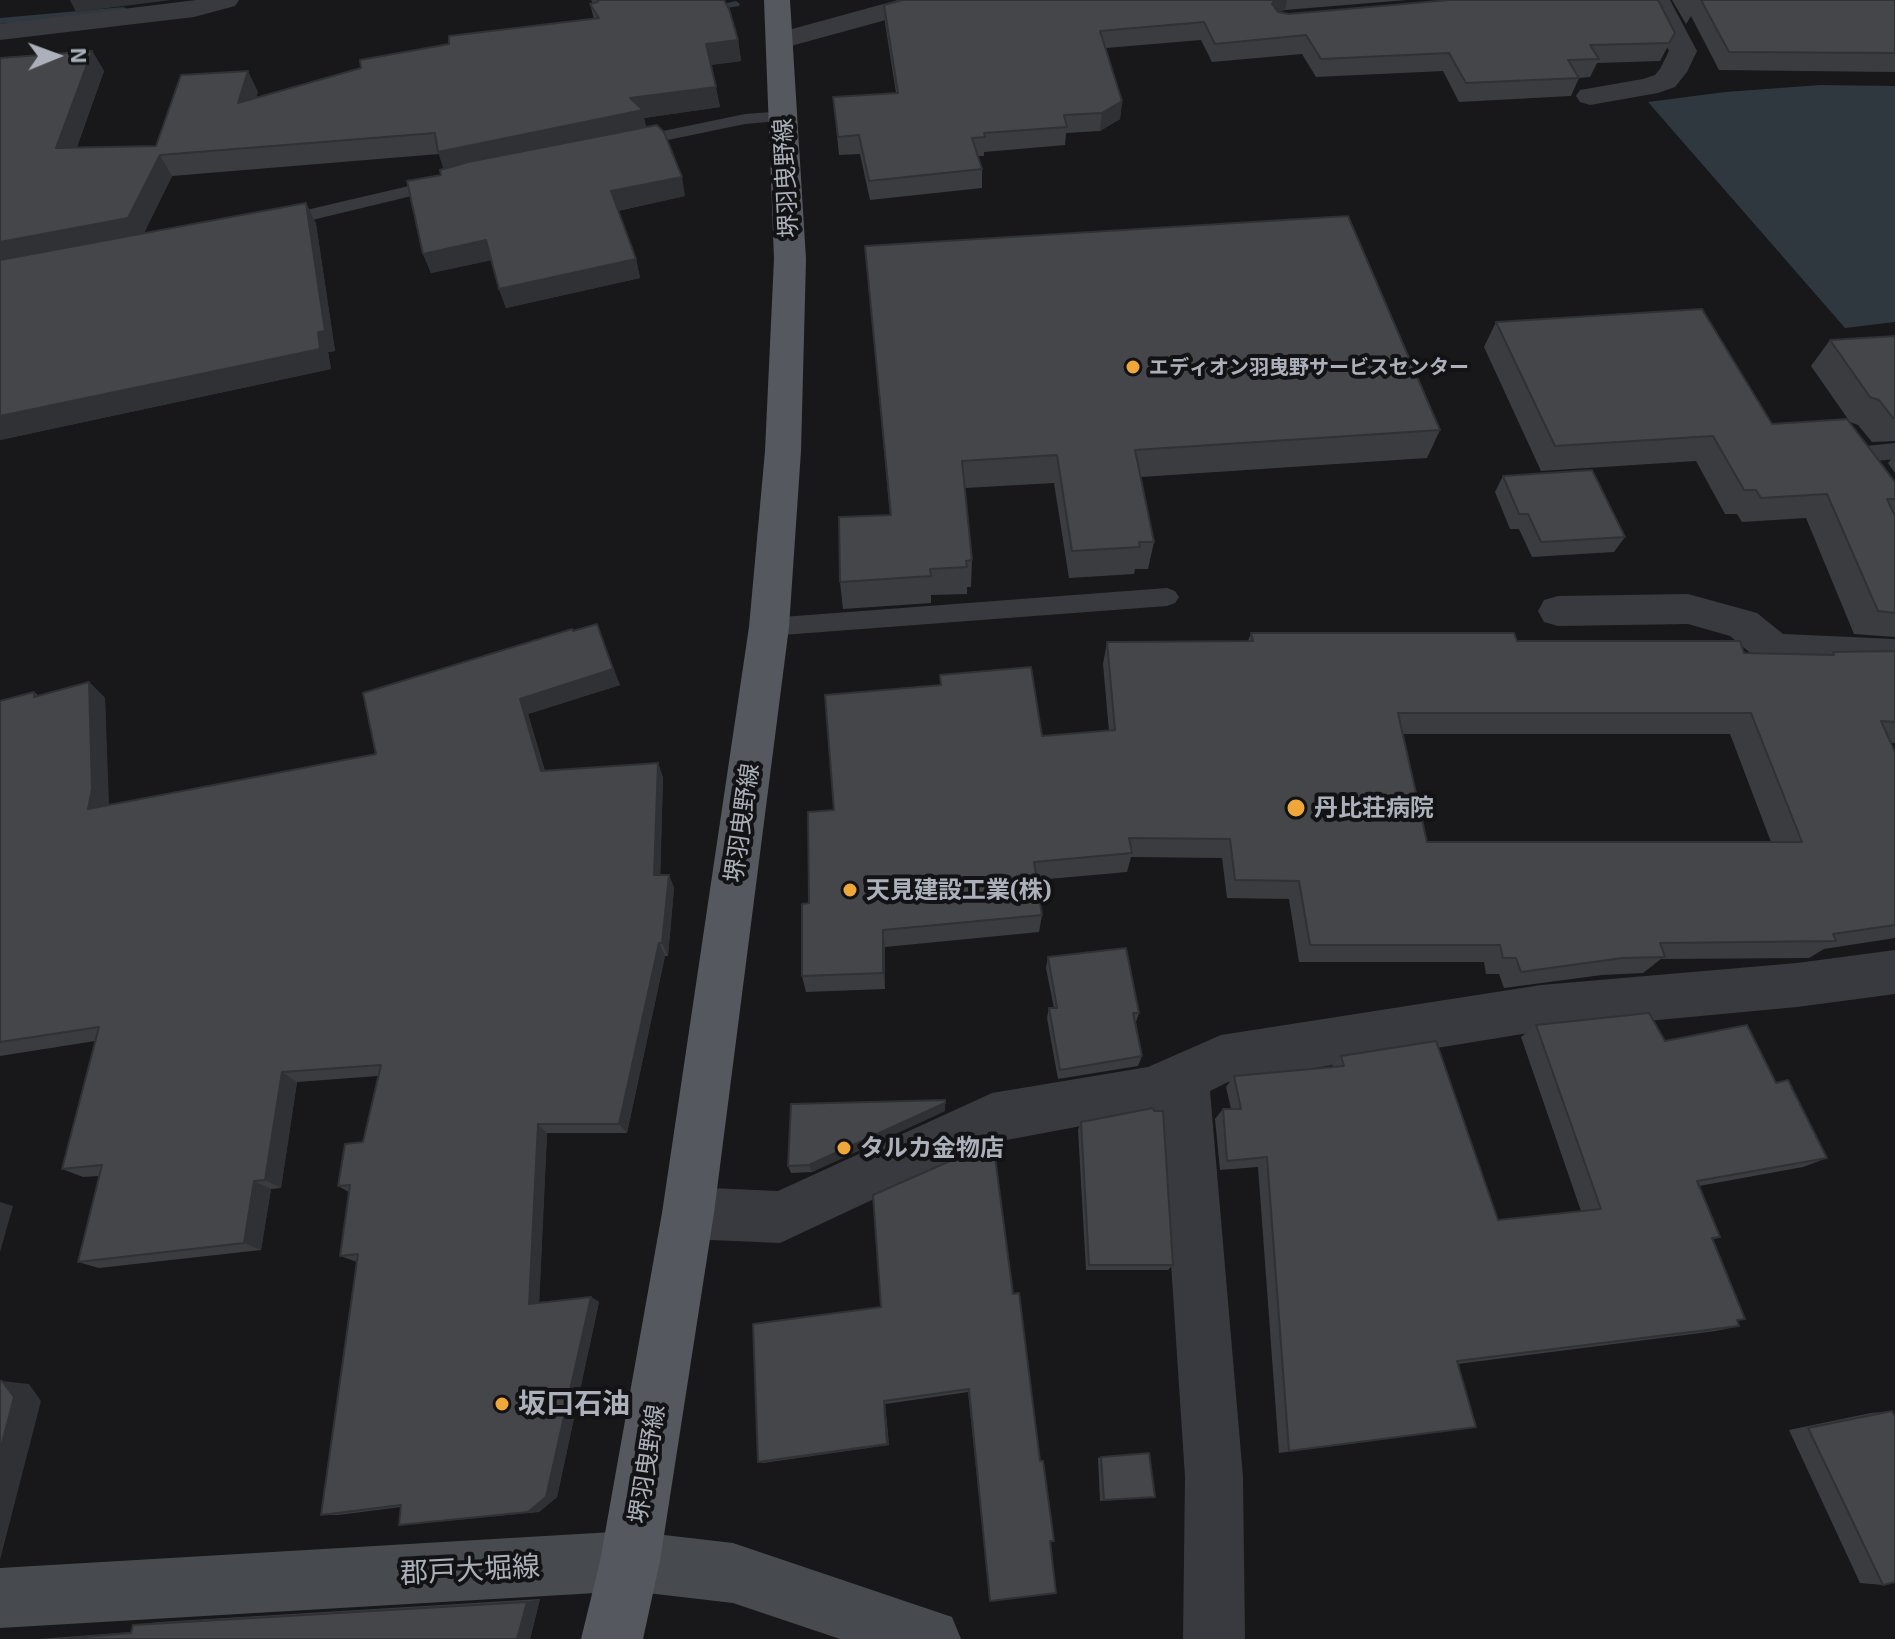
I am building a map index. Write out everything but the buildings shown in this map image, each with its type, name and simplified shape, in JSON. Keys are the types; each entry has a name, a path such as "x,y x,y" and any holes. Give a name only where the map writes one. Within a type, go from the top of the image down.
{"main road":[{"name":"堺羽曳野線","path":"612,1639 630,1561 688,1213 769,627 783,451 790,259 778,20"},
{"name":"郡戸大堀線","path":"0,1598 630,1561 733,1573 930,1639"}],"street":[{"path":"0,32 194,9 226,0"},
{"path":"778,20 921,0"},
{"path":"1590,96 1648,87 1665,81 1673,72 1683,51 1657,0"},
{"path":"1850,445 1886,492"},
{"path":"1558,611 1688,609 1743,624 1774,650 1895,655"},
{"path":"688,1213 780,1217 992,1118 1148,1091 1184,1079 1221,1059 1541,1008 1797,985 1895,972"},
{"path":"1184,1079 1214,1477 1214,1639"}],"lane":[{"path":"608,147 745,119 784,116"},
{"path":"263,225 335,211 459,178"},
{"path":"1850,445 1895,451"},
{"path":"769,627 1167,597"}],"shaded area":[{"path":"1820,85 1895,86 1895,322 1845,328 1648,102"}],"waterway":[{"path":"708,8 736,4"},
{"path":"0,21 123,10"}],"place":[{"name":"エディオン羽曳野サービスセンター","path":"1133,367"},
{"name":"丹比荘病院","path":"1296,808"},
{"name":"天見建設工業(株)","path":"850,890"},
{"name":"タルカ金物店","path":"844,1148"},
{"name":"坂口石油","path":"502,1404"}]}
